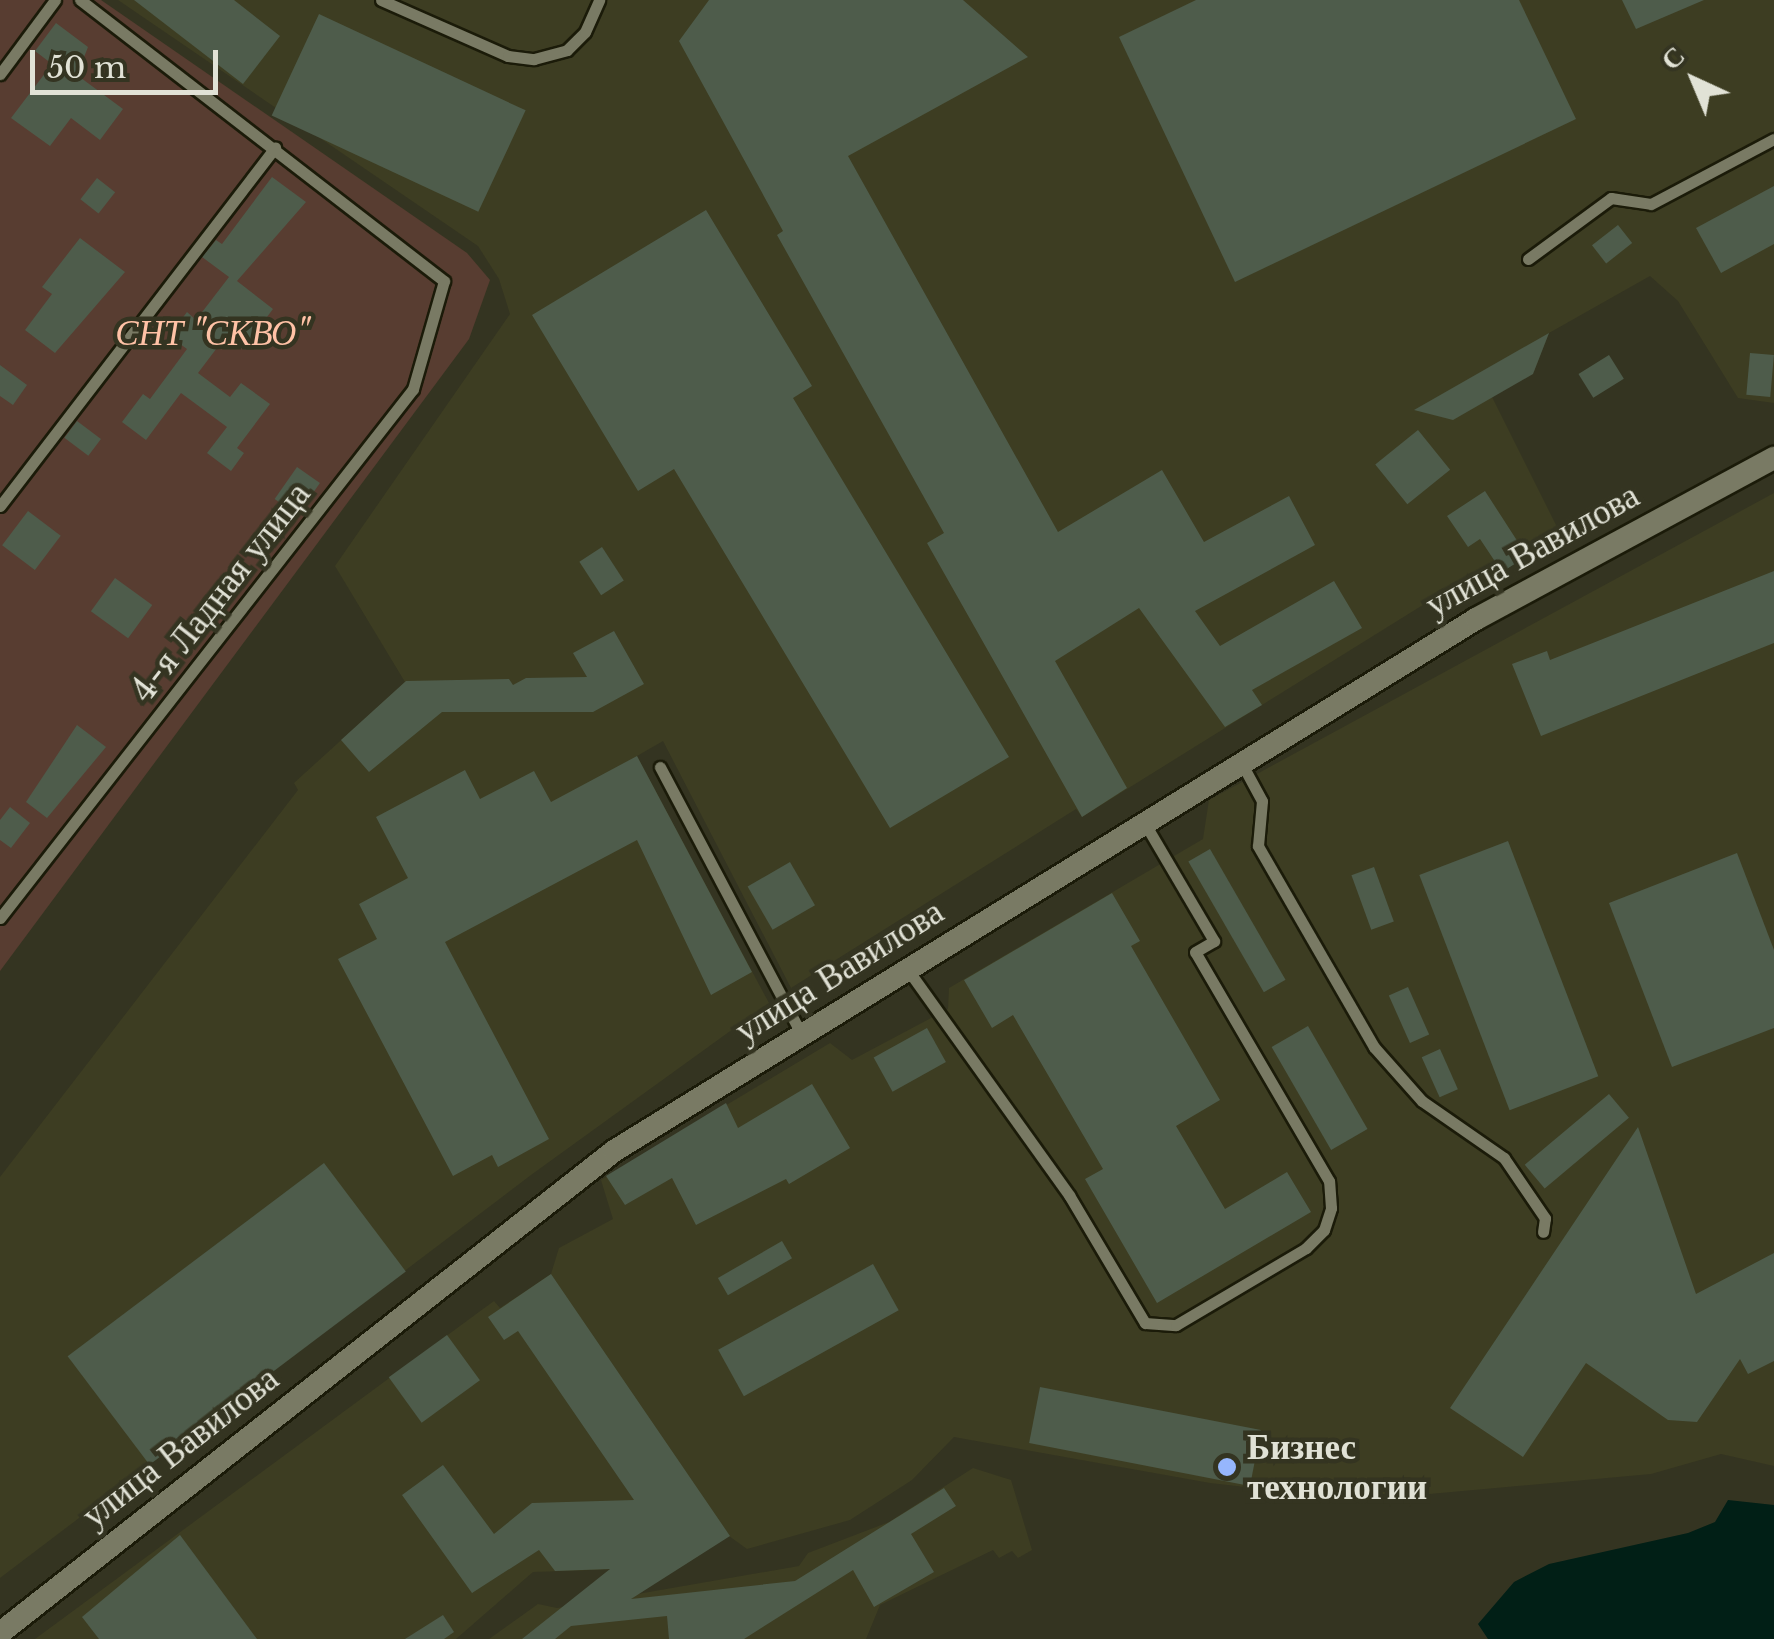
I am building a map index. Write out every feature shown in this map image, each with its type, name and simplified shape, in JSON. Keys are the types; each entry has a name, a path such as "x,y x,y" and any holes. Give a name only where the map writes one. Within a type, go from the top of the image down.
{"street":[{"name":"улица Вавилова","path":"0,1633 614,1150 1476,619 1774,458"}],"lane":[{"path":"0,74 56,0"},
{"path":"0,506 275,147 80,0"},
{"path":"390,2 508,56 534,59 566,50 585,32 599,0"},
{"path":"1528,259 1611,198 1651,204 1774,140"},
{"name":"4-я Ладная улица","path":"0,918 413,389 444,281 275,147"},
{"path":"1242,764 1262,801 1258,846 1374,1047 1422,1101 1504,1158 1545,1218 1543,1232"},
{"path":"660,767 802,1035"},
{"path":"908,970 1069,1196 1145,1323 1176,1325 1306,1248 1332,1208 1328,1181 1195,952 1214,941 1145,824"}],"shaded area":[{"path":"118,0 1774,0 1774,403 1738,398 1678,301 1650,276 1549,333 1534,371 1492,397 1557,527 1545,544 1472,591 1447,590 1082,817 1076,809 791,988 663,741 637,756 769,1003 531,1175 0,1578 0,1177 298,790 294,783 405,682 335,566 510,314 499,279 478,246"},
{"path":"1774,493 1774,1466 1721,1454 1651,1474 1363,1500 1210,1483 954,1437 912,1480 850,1520 747,1549 729,1536 681,1567 533,1572 456,1639 35,1639 494,1301 500,1308 551,1274 559,1248 613,1219 601,1180 830,1043 852,1060 948,1009 949,988 1203,839 1209,800"},
{"path":"973,1468 1011,1480 1032,1550 1018,1558 1012,1551 999,1558 993,1550 880,1605 866,1639 489,1639 538,1604 557,1608 799,1566 808,1553 889,1522"},
{"path":"1728,1500 1774,1505 1774,1639 1488,1639 1478,1624 1514,1582 1549,1564 1688,1533 1715,1522"}],"green space":[{"name":"СНТ \"СКВО\"","path":"0,0 101,0 467,253 490,280 469,339 0,971"}],"building":[{"path":"134,0 234,0 280,36 243,84"},
{"path":"709,0 963,0 1028,57 848,156 1058,532 1162,470 1204,542 1289,496 1315,545 1195,611 1220,646 1334,581 1362,628 1252,690 1262,705 1225,727 1139,608 1055,661 1127,788 1082,817 927,543 944,533 777,235 783,231 679,41"},
{"path":"1196,0 1519,0 1576,119 1235,282 1119,37"},
{"path":"1622,0 1704,0 1636,29"},
{"path":"319,14 526,110 478,212 272,116"},
{"path":"56,23 88,47 77,75 123,109 100,140 71,118 50,146 11,118 52,64 35,51"},
{"path":"272,177 306,202 237,281 273,309 246,345 229,332 198,373 230,397 241,383 270,404 237,448 244,453 231,471 207,453 227,427 181,393 146,440 122,422 143,394 150,399 187,349 169,336 187,312 196,320 229,277 202,257 216,240 222,244"},
{"path":"97,178 115,192 99,213 80,199"},
{"path":"1774,186 1774,244 1721,273 1696,228"},
{"path":"706,210 812,386 793,398 1009,757 890,828 674,469 638,491 532,315"},
{"path":"1618,225 1632,243 1606,263 1592,245"},
{"path":"80,238 125,272 55,353 25,330 52,294 42,287"},
{"path":"1549,333 1533,374 1453,420 1414,410"},
{"path":"1750,353 1774,355 1770,397 1746,395"},
{"path":"1609,355 1624,379 1593,398 1578,374"},
{"path":"0,365 27,385 13,405 0,396"},
{"path":"77,421 101,439 88,456 64,438"},
{"path":"1418,430 1450,470 1407,504 1375,465"},
{"path":"297,467 320,483 298,515 275,499"},
{"path":"1485,491 1527,556 1502,572 1480,539 1468,547 1447,516"},
{"path":"28,511 61,536 35,570 2,545"},
{"path":"602,547 624,581 601,595 579,562"},
{"path":"1774,571 1774,643 1541,736 1512,664 1547,651 1550,660"},
{"path":"115,578 152,605 128,638 91,611"},
{"path":"614,631 644,684 593,712 442,712 369,772 341,740 406,681 509,679 513,685 526,678 587,677 573,653"},
{"path":"77,725 106,747 47,818 26,802"},
{"path":"637,756 752,972 711,995 637,840 445,942 549,1139 498,1167 492,1155 453,1176 338,959 377,939 359,904 408,878 376,817 465,770 480,799 534,771 551,802"},
{"path":"10,807 30,823 11,848 0,840 0,820"},
{"path":"1508,841 1598,1076 1510,1110 1419,875"},
{"path":"1210,849 1286,980 1264,992 1188,862"},
{"path":"1737,853 1774,950 1774,1028 1672,1067 1609,903"},
{"path":"790,862 815,905 773,930 748,886"},
{"path":"1374,867 1394,922 1371,930 1351,875"},
{"path":"1112,893 1140,941 1131,946 1220,1100 1176,1126 1225,1209 1287,1172 1311,1212 1157,1303 1085,1179 1103,1169 1013,1015 992,1028 964,980"},
{"path":"1408,987 1429,1035 1410,1043 1389,996"},
{"path":"1308,1026 1368,1129 1331,1150 1272,1047"},
{"path":"927,1028 946,1062 893,1092 874,1058"},
{"path":"1440,1049 1458,1089 1440,1097 1422,1057"},
{"path":"812,1084 850,1148 789,1184 786,1179 696,1225 672,1178 625,1205 606,1176 726,1103 738,1128"},
{"path":"1609,1094 1629,1118 1545,1188 1525,1165"},
{"path":"1638,1127 1696,1294 1774,1253 1774,1361 1748,1374 1740,1359 1697,1422 1668,1420 1586,1363 1523,1457 1450,1408"},
{"path":"324,1163 406,1272 149,1465 68,1356"},
{"path":"782,1241 792,1258 728,1295 718,1278"},
{"path":"873,1264 899,1310 744,1396 718,1350"},
{"path":"551,1274 730,1536 631,1599 795,1581 944,1488 956,1506 911,1534 934,1572 874,1607 853,1570 744,1639 669,1639 667,1616 571,1626 555,1639 522,1639 610,1569 555,1571 539,1550 472,1593 402,1495 443,1465 494,1534 532,1503 634,1500 518,1331 504,1340 488,1317"},
{"path":"447,1335 480,1380 422,1423 389,1377"},
{"path":"1040,1387 1261,1430 1250,1486 1029,1443"},
{"path":"180,1535 257,1639 99,1639 82,1617"},
{"path":"443,1615 454,1632 444,1639 405,1639"}],"place":[{"name":"Бизнес технологии","path":"1227,1467"}]}
